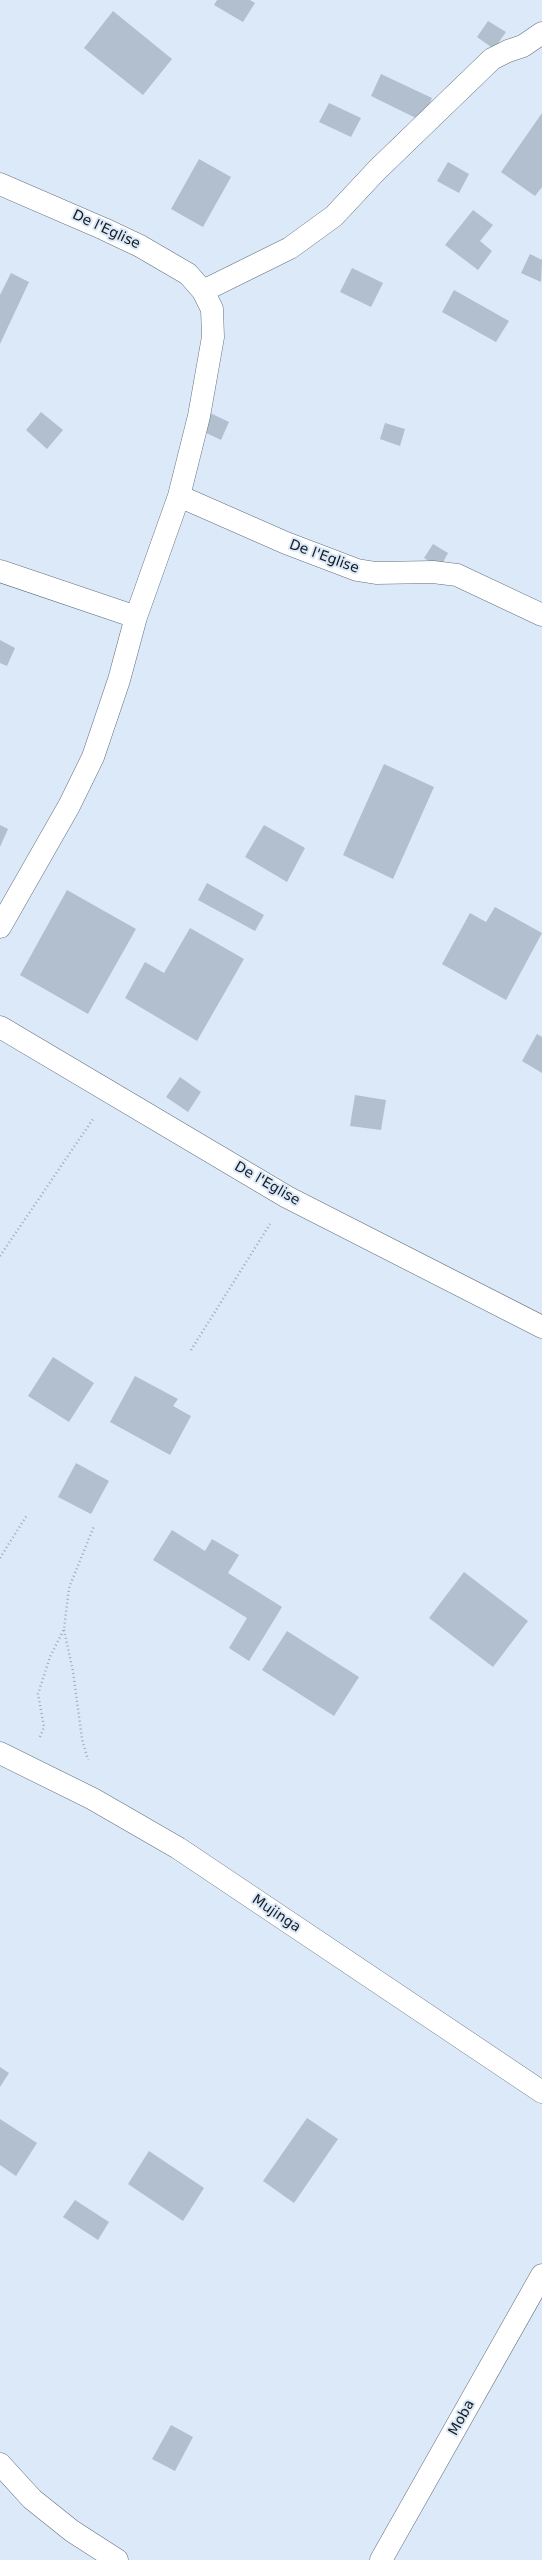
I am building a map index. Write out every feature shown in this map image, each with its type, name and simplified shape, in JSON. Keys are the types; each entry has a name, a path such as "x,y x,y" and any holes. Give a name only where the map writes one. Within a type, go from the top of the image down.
{"street":[{"path":"203,291 290,248 334,216 377,170 492,59 523,46 542,33"},
{"name":"De l'Eglise","path":"0,184 140,246 188,274 203,291 212,309 213,337 198,416 179,496 136,617 119,680 93,757 69,806 0,927"},
{"name":"De l'Eglise","path":"179,496 286,543 357,570 376,574 433,572 457,575 542,615"},
{"path":"0,571 136,617"},
{"name":"De l'Eglise","path":"0,1027 287,1197 542,1327"},
{"name":"Mujinga","path":"0,1753 93,1799 178,1848 542,2092"},
{"name":"Moba","path":"381,2560 541,2278"},
{"path":"0,2464 32,2499 72,2531 117,2560"}],"path":[{"path":"0,1256 68,1158 110,1091"},
{"path":"191,1350 287,1197"},
{"path":"0,1558 28,1515"},
{"path":"93,1799 92,1775 82,1739 73,1671 64,1629 69,1588 94,1526"},
{"path":"29,1767 44,1727 38,1694 50,1657 64,1629"}],"building":[{"path":"217,0 250,0 255,3 243,22 214,5"},
{"path":"113,11 172,59 143,95 84,48"},
{"path":"488,21 506,32 494,49 477,37"},
{"path":"381,74 432,98 422,121 371,96"},
{"path":"329,103 361,118 351,137 319,122"},
{"path":"542,113 542,187 535,196 501,172"},
{"path":"199,159 231,177 203,227 171,209"},
{"path":"448,162 469,174 459,193 437,181"},
{"path":"473,210 493,225 480,241 492,251 478,270 445,245"},
{"path":"530,254 542,260 541,282 521,273"},
{"path":"352,268 383,283 371,307 340,292"},
{"path":"11,273 29,282 0,344 0,295"},
{"path":"454,290 509,321 496,342 442,312"},
{"path":"41,412 63,430 47,449 26,430"},
{"path":"208,412 229,422 221,440 200,430"},
{"path":"385,423 405,429 400,446 380,439"},
{"path":"433,544 448,553 440,568 424,558"},
{"path":"0,640 15,648 7,666 0,663"},
{"path":"384,764 434,787 393,879 343,855"},
{"path":"0,825 8,829 0,847"},
{"path":"264,825 305,848 287,882 245,857"},
{"path":"207,883 264,915 255,931 198,900"},
{"path":"67,890 136,929 88,1014 20,975"},
{"path":"495,907 542,933 506,1000 442,964 470,913 486,922"},
{"path":"190,928 244,959 197,1041 125,998 145,962 164,973"},
{"path":"537,1034 542,1037 542,1073 522,1061"},
{"path":"180,1077 201,1092 188,1112 166,1097"},
{"path":"355,1095 386,1100 381,1130 350,1126"},
{"path":"53,1357 94,1383 69,1422 28,1396"},
{"path":"135,1376 178,1399 173,1406 191,1416 170,1455 110,1422"},
{"path":"76,1463 109,1481 91,1514 58,1497"},
{"path":"172,1530 205,1551 212,1539 239,1555 228,1573 282,1607 249,1661 229,1648 247,1618 153,1560"},
{"path":"464,1572 528,1621 493,1667 429,1618"},
{"path":"287,1631 359,1677 334,1716 262,1670"},
{"path":"0,2067 9,2073 0,2087"},
{"path":"307,2118 338,2139 294,2203 263,2181"},
{"path":"0,2119 37,2143 16,2176 0,2165"},
{"path":"149,2151 204,2188 183,2221 128,2184"},
{"path":"75,2200 109,2222 98,2240 63,2217"},
{"path":"171,2425 193,2437 175,2471 152,2459"}]}
